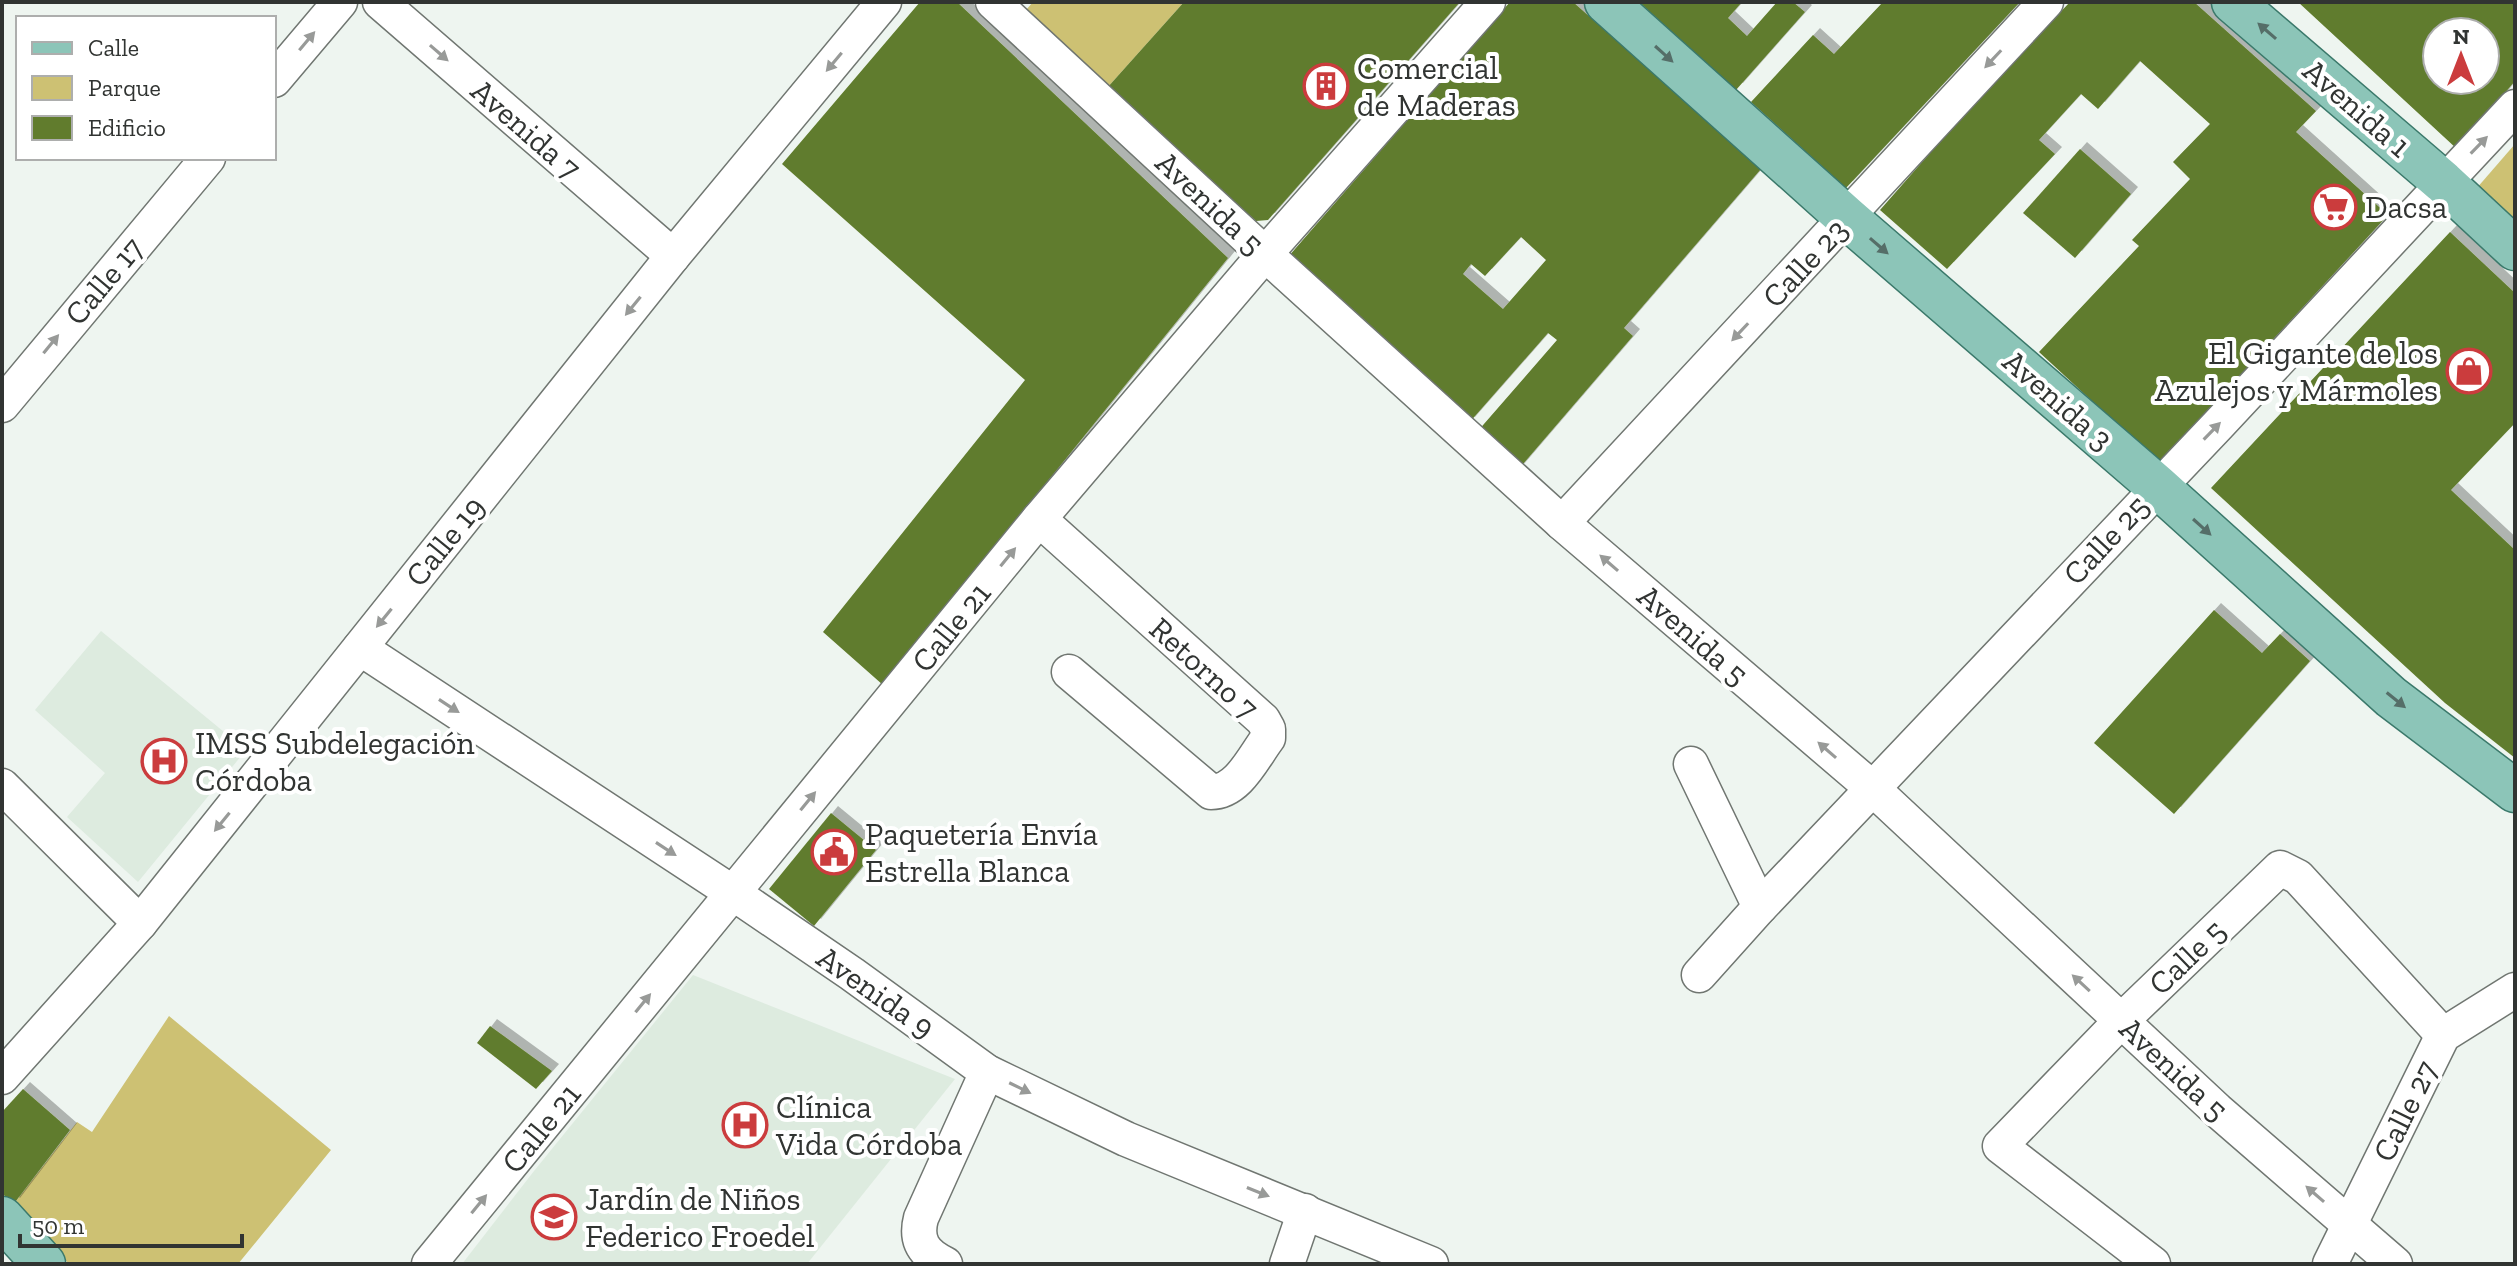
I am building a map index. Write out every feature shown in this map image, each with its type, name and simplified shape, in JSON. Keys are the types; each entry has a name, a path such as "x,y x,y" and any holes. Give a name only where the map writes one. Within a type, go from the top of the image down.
{"main road":[{"name":"Avenida 3","path":"1606,2 1847,218 2157,486 2391,697 2515,791"},
{"name":"Avenida 1","path":"2233,2 2443,182 2515,249"},
{"path":"2,1218 44,1264"}],"street":[{"path":"276,78 340,2"},
{"name":"Avenida 7","path":"380,2 673,256"},
{"name":"Calle 19","path":"2,1077 140,923 673,256 884,2"},
{"name":"Avenida 5","path":"993,2 1562,523 1872,788 2217,1110 2395,1264"},
{"name":"Calle 21","path":"429,1264 1039,519 1265,254 1488,2"},
{"name":"Calle 23","path":"1562,523 2046,2"},
{"name":"Calle 25","path":"1699,975 2515,107"},
{"name":"Calle 17","path":"2,405 206,160"},
{"name":"Retorno 7","path":"1039,519 1263,720 1268,729 1268,738 1232,787 1222,792 1211,792 1069,672"},
{"name":"Avenida 9","path":"360,648 733,893 987,1072 1126,1139 1431,1264"},
{"path":"1691,764 1760,907"},
{"path":"2,786 140,923"},
{"name":"Calle 5","path":"2153,1264 2000,1146 2121,1021 2280,868 2298,877 2443,1035"},
{"name":"Calle 27","path":"2330,1264 2443,1035 2515,990"},
{"path":"935,1257 917,1231 987,1072"},
{"path":"1287,1264 1305,1211"}],"shaded area":[{"name":"IMSS Subdelegación Córdoba","path":"101,631 246,750 138,882 67,817 105,773 35,710"},
{"name":"Clínica Vida Córdoba","path":"693,975 955,1079 807,1264 462,1264 534,1171"}],"green space":[{"path":"1033,2 1184,2 1107,88 1026,10"},
{"path":"2515,144 2515,224 2476,189"},
{"path":"169,1016 331,1150 238,1264 69,1264 13,1205 77,1122 92,1132"}],"building":[{"path":"920,2 957,2 1228,258 883,685 823,632 1025,380 782,164"},
{"path":"1184,2 1460,2 1268,220 1256,221 1107,88"},
{"path":"1510,2 1573,2 1761,169 1624,328 1633,336 1517,471 1477,432 1557,340 1548,333 1468,424 1288,257","holes":["1521,237 1546,260 1503,309 1463,274 1471,264 1485,276"]},
{"path":"1639,2 1742,2 1728,18 1747,36 1777,2 1793,2 1805,12 1736,90"},
{"path":"1883,2 2020,2 1846,188 1751,102 1813,35 1834,54"},
{"path":"2070,2 2194,2 2316,111 2296,132 2388,215 2159,463 2039,352 2139,246 2132,240 2190,179 2173,162 2210,124 2140,61 2098,109 2081,94 2039,140 2055,154 1947,269 1880,210 1974,103"},
{"path":"2298,2 2515,2 2515,81 2457,149"},
{"path":"2080,149 2131,194 2075,258 2023,213"},
{"path":"2450,232 2515,293 2515,423 2451,490 2515,550 2515,758 2445,703 2211,488"},
{"path":"2214,610 2262,653 2280,634 2310,661 2174,814 2094,743"},
{"path":"831,813 876,850 814,926 769,889"},
{"path":"490,1026 552,1071 536,1089 477,1043"},
{"path":"23,1089 70,1130 13,1205 2,1193 2,1112"}],"place":[{"name":"Comercial de Maderas","path":"1326,86"},
{"name":"Dacsa","path":"2334,207"},
{"name":"El Gigante de los Azulejos y Mármoles","path":"2469,371"},
{"name":"IMSS Subdelegación Córdoba","path":"164,761"},
{"name":"Paquetería Envía Estrella Blanca","path":"834,852"},
{"name":"Clínica Vida Córdoba","path":"745,1125"},
{"name":"Jardín de Niños Federico Froedel","path":"554,1217"}]}
